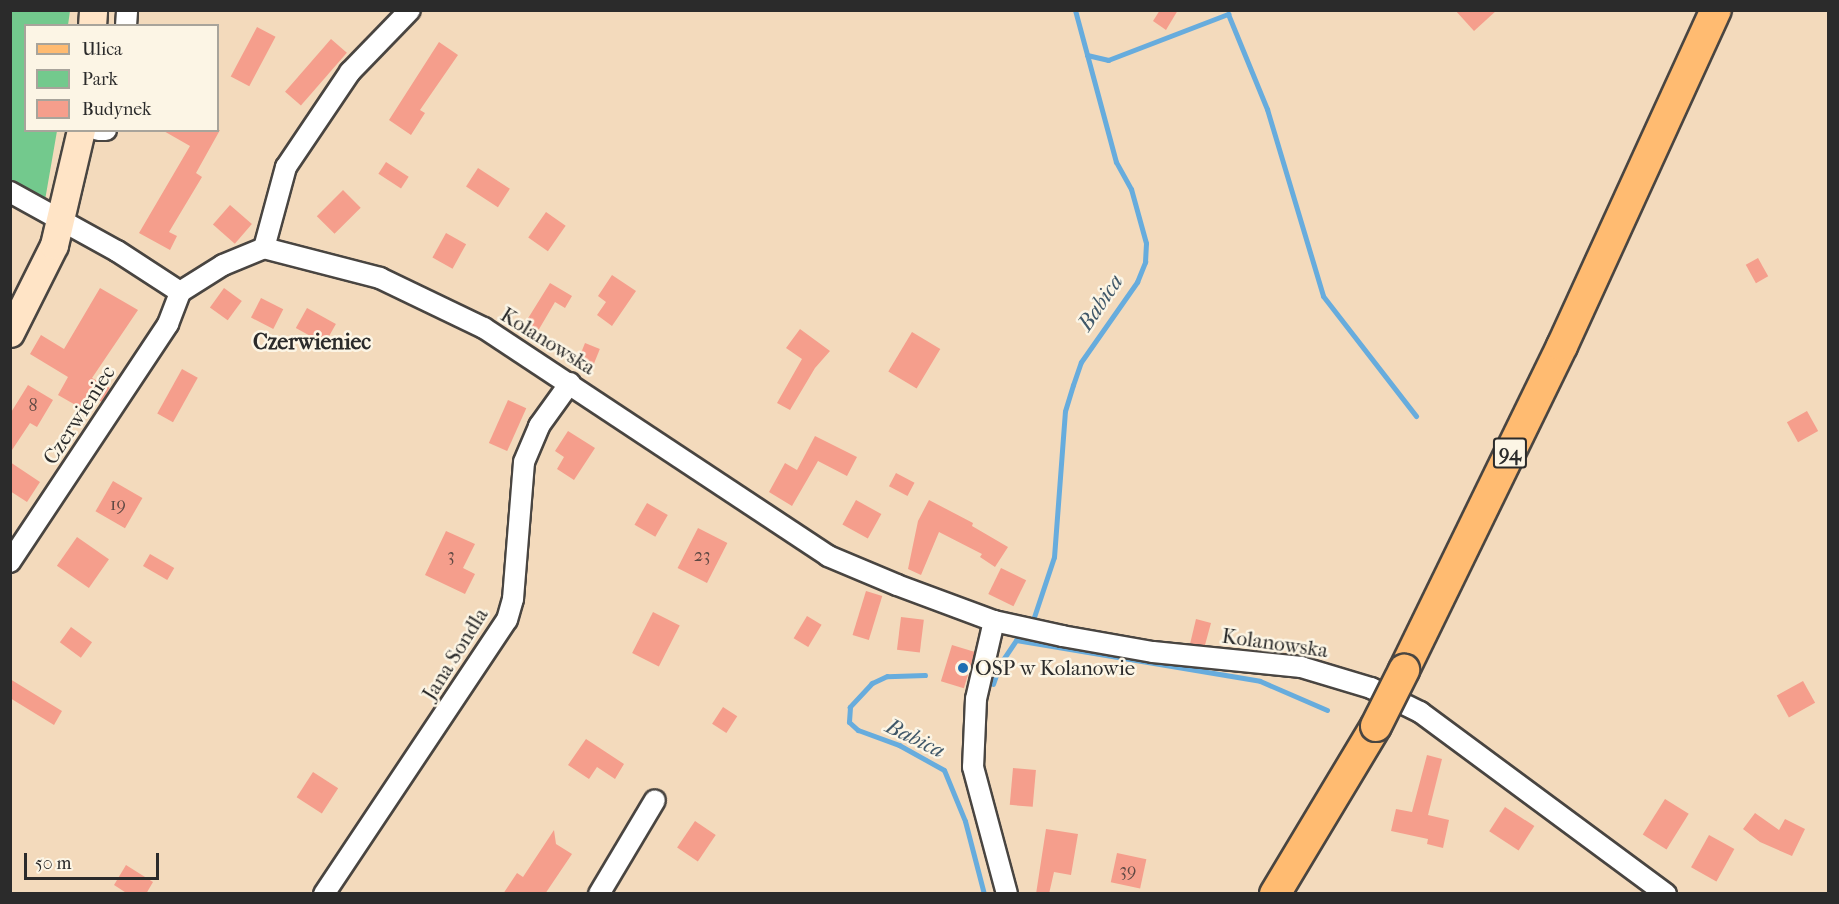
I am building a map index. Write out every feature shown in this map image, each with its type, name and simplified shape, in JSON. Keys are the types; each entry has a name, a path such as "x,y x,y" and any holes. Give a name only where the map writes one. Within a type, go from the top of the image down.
{"main road":[{"name":"94","path":"1275,894 1376,726 1404,670 1557,356 1716,10"},
{"path":"10,333 37,284 61,222 81,132"}],"street":[{"path":"10,192 117,251 180,292 223,265 264,248 286,167 350,72 410,10"},
{"name":"Kolanowska","path":"264,248 380,278 484,328 570,382 828,556 941,604 994,621 1153,652 1301,667 1371,688 1420,712 1666,894"},
{"name":"Czerwieniec","path":"10,562 168,324 180,292"},
{"name":"Jana Sondla","path":"324,894 507,620 513,599 524,462 539,426 570,382"},
{"path":"994,621 976,699 973,767 1007,894"},
{"path":"599,894 655,800"}],"green space":[{"path":"11,11 70,11 68,24 24,24 24,132 57,132 44,206 11,185"}],"building":[{"path":"1160,10 1178,10 1166,30 1153,21"},
{"path":"1455,10 1497,10 1474,31"},
{"path":"257,27 276,37 249,86 231,76"},
{"path":"331,39 347,53 301,106 285,92"},
{"path":"439,42 458,55 420,110 425,113 411,135 389,120"},
{"path":"166,132 219,132 196,173 202,177 169,232 177,236 170,250 139,233 190,146"},
{"path":"386,162 409,177 401,188 378,174"},
{"path":"478,168 510,189 498,207 466,186"},
{"path":"343,190 361,208 335,234 317,216"},
{"path":"230,205 252,224 235,244 213,225"},
{"path":"546,212 566,226 548,251 528,237"},
{"path":"446,233 466,244 453,269 432,257"},
{"path":"1758,258 1768,276 1756,283 1746,265"},
{"path":"612,275 636,291 612,326 597,315 606,302 598,296"},
{"path":"550,283 572,296 565,308 555,302 535,336 522,328"},
{"path":"100,288 138,310 92,378 110,388 102,402 94,398 86,411 58,395 68,377 30,354 41,335 64,349"},
{"path":"224,288 242,301 228,320 210,307"},
{"path":"261,298 283,309 273,329 251,318"},
{"path":"307,308 336,324 325,344 296,328"},
{"path":"800,329 830,351 815,368 790,410 777,403 802,359 786,348"},
{"path":"912,332 940,349 917,388 888,371"},
{"path":"585,343 600,349 592,369 577,363"},
{"path":"182,369 198,378 173,422 157,414"},
{"path":"28,385 53,400 37,427 30,423 10,453 10,414"},
{"path":"508,400 526,408 507,451 489,443"},
{"path":"1807,411 1818,431 1798,442 1787,422"},
{"path":"568,431 595,448 574,480 557,469 564,457 555,451"},
{"path":"815,436 857,457 847,476 818,461 792,506 769,492 785,463 797,470"},
{"path":"10,462 40,482 27,502 10,491"},
{"path":"896,473 915,483 907,496 889,486"},
{"path":"113,481 142,498 125,528 96,511"},
{"path":"856,500 881,514 868,539 842,524"},
{"path":"929,500 973,523 972,526 1008,547 995,567 980,557 982,554 939,532 921,575 908,569 918,521"},
{"path":"647,503 668,515 655,537 634,525"},
{"path":"698,528 727,543 707,583 678,568"},
{"path":"446,531 475,544 463,568 475,574 465,594 425,575"},
{"path":"77,537 109,559 89,588 57,566"},
{"path":"150,554 174,568 167,580 143,566"},
{"path":"1001,568 1026,580 1013,606 988,594"},
{"path":"866,591 882,596 869,640 853,635"},
{"path":"653,612 680,626 659,667 632,653"},
{"path":"807,616 822,625 808,647 794,638"},
{"path":"901,617 924,620 920,653 897,650"},
{"path":"1196,619 1211,623 1205,645 1190,644"},
{"path":"71,627 92,642 81,658 60,642"},
{"name":"OSP w Kolanowie","path":"952,645 975,652 964,688 941,681"},
{"path":"10,679 62,711 54,725 10,698"},
{"path":"1803,681 1815,703 1789,717 1777,696"},
{"path":"723,707 737,716 726,733 712,724"},
{"path":"586,739 624,764 615,779 597,767 589,779 568,765"},
{"path":"1427,755 1442,759 1428,815 1449,820 1443,848 1427,844 1428,839 1391,831 1396,809 1412,812"},
{"path":"1013,768 1036,770 1033,807 1010,805"},
{"path":"313,772 338,788 322,813 297,797"},
{"path":"1665,799 1689,814 1666,849 1643,835"},
{"path":"1505,807 1534,826 1519,850 1489,831"},
{"path":"1755,813 1779,830 1785,819 1805,829 1792,856 1760,842 1743,829"},
{"path":"695,821 716,835 698,862 677,848"},
{"path":"1046,829 1078,834 1071,875 1054,872 1049,894 1036,894"},
{"path":"554,830 556,844 572,854 545,894 503,894 517,873 523,877"},
{"path":"1709,835 1734,849 1716,881 1691,867"},
{"path":"1117,853 1146,859 1140,889 1111,882"},
{"path":"126,865 153,882 146,894 128,894 114,885"}],"waterway":[{"name":"Babica","path":"1034,617 1054,557 1065,411 1073,385 1081,362 1137,282 1145,262 1146,243 1131,189 1116,162 1075,10"},
{"path":"1087,55 1108,60 1228,14 1267,109 1323,296 1416,416"},
{"path":"993,684 1000,664 1016,640 1260,681 1327,710"},
{"name":"Babica","path":"925,675 887,676 872,683 850,707 849,722 858,730 899,745 944,770 965,821 984,894"}],"place":[{"name":"OSP w Kolanowie","path":"963,668"}],"district":[{"name":"Czerwieniec","path":"312,343"}]}
